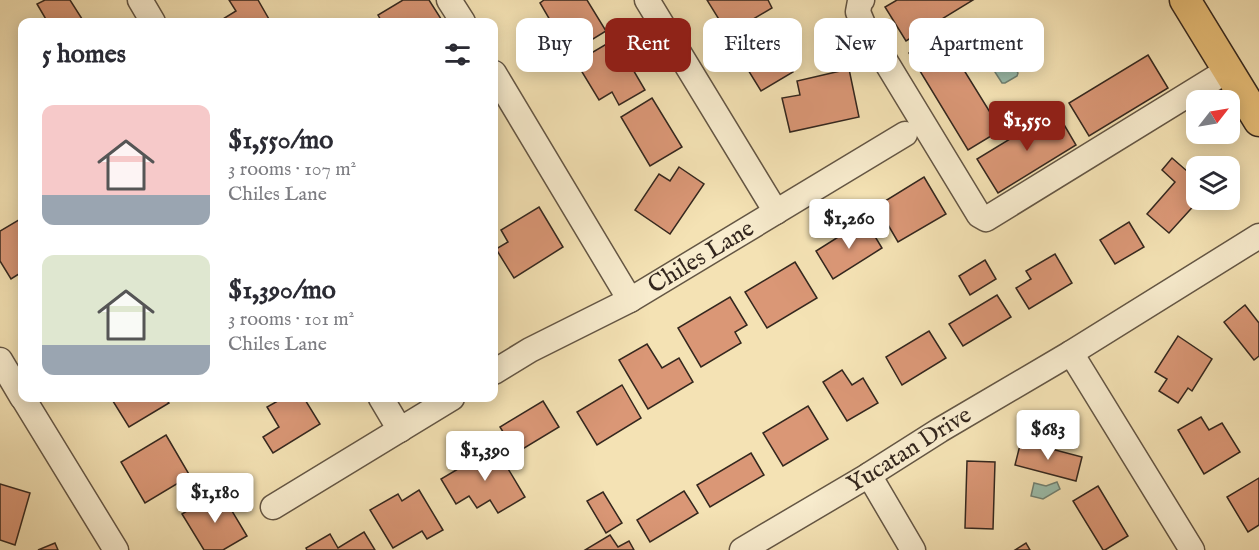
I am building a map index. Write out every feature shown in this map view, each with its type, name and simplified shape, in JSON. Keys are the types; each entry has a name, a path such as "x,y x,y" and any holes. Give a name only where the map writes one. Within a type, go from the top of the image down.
{"main road":[{"path":"1185,0 1259,121"}],"street":[{"path":"140,0 151,18"},
{"path":"449,0 460,18"},
{"path":"647,0 776,212"},
{"path":"862,0 858,12 863,24 979,215 986,219 1228,70"},
{"path":"498,80 630,300"},
{"name":"Chiles Lane","path":"498,370 530,350 630,300 905,134"},
{"name":"Yucatan Drive","path":"742,550 1071,353 1259,236"},
{"path":"1071,353 1192,550"},
{"path":"0,360 18,389"},
{"path":"26,402 116,550"},
{"path":"383,402 400,430"},
{"path":"273,507 446,402"},
{"path":"869,475 913,550"}],"shaded area":[{"path":"995,72 1017,72 1017,76 1002,83"},
{"path":"1057,482 1060,489 1043,499 1031,496 1034,483 1046,486"}],"building":[{"path":"45,0 70,0 81,18 45,18 37,4"},
{"path":"229,0 258,0 268,18 225,18 236,11"},
{"path":"403,0 429,0 440,18 380,18 378,15"},
{"path":"544,0 587,0 605,32 593,39 593,18 549,18 540,3"},
{"path":"707,0 768,0 772,8 755,18 718,18"},
{"path":"897,0 973,0 944,18 909,18 909,39 906,41 897,26 897,18 892,18 885,7"},
{"path":"605,45 605,72 634,72 645,90 619,105 612,92 599,100 582,72 593,72 593,52"},
{"path":"1148,55 1168,88 1089,136 1069,103"},
{"path":"749,72 793,72 761,91"},
{"path":"836,72 850,72 859,117 790,132 782,98 800,95 797,81"},
{"path":"921,72 965,72 1001,130 968,150"},
{"path":"652,98 682,147 650,166 621,117"},
{"path":"1056,111 1076,145 998,193 977,159"},
{"path":"1172,158 1186,170 1186,210 1190,210 1169,233 1147,214 1175,182 1162,170"},
{"path":"679,167 704,184 670,234 635,210 659,174 670,181"},
{"path":"924,177 946,214 898,242 877,206"},
{"path":"539,207 563,247 514,278 498,252 498,248 508,242 501,230"},
{"path":"18,220 18,275 11,279 0,261 0,231"},
{"path":"865,220 882,248 833,279 816,251"},
{"path":"1129,222 1144,247 1115,264 1100,240"},
{"path":"1055,254 1072,283 1029,309 1016,288 1031,279 1026,271"},
{"path":"985,260 996,279 970,295 959,276"},
{"path":"795,262 817,298 767,328 745,292"},
{"path":"997,295 1011,317 963,346 949,324"},
{"path":"730,297 747,325 735,332 741,343 701,367 678,328"},
{"path":"1245,305 1259,323 1259,356 1254,360 1224,322"},
{"path":"929,331 946,358 902,385 886,357"},
{"path":"1178,336 1212,359 1192,391 1188,388 1178,403 1159,391 1167,379 1155,372"},
{"path":"647,344 662,368 679,358 693,382 648,409 619,360"},
{"path":"842,370 852,385 863,378 878,403 847,421 823,382"},
{"path":"622,385 641,418 597,445 577,412"},
{"path":"543,401 559,427 516,453 500,427"},
{"path":"113,402 169,403 129,427"},
{"path":"276,402 306,402 320,424 273,453 263,437 279,427 267,407"},
{"path":"808,406 828,439 783,466 763,433"},
{"path":"1201,417 1209,430 1222,423 1240,452 1204,474 1178,430"},
{"path":"166,435 190,476 145,503 121,462"},
{"path":"1021,441 1082,457 1076,481 1015,465"},
{"path":"495,447 525,497 498,513 490,500 477,508 469,496 456,504 441,479"},
{"path":"751,453 764,475 710,507 697,485"},
{"path":"967,461 995,462 993,529 965,528"},
{"path":"1259,478 1259,525 1248,532 1227,497"},
{"path":"0,484 30,493 15,545 0,540"},
{"path":"1098,486 1128,536 1105,550 1073,501"},
{"path":"419,490 443,530 427,539 422,531 393,548 370,510 398,494 402,501"},
{"path":"220,491 247,536 223,550 204,550 182,514"},
{"path":"684,491 698,513 650,542 637,520"},
{"path":"603,492 622,523 606,533 587,501"},
{"path":"364,532 375,550 307,550 306,548 330,534 338,548"},
{"path":"610,535 618,547 629,541 634,550 585,550"},
{"path":"55,543 58,550 38,550"},
{"path":"1026,543 1030,550 1015,550"}]}
